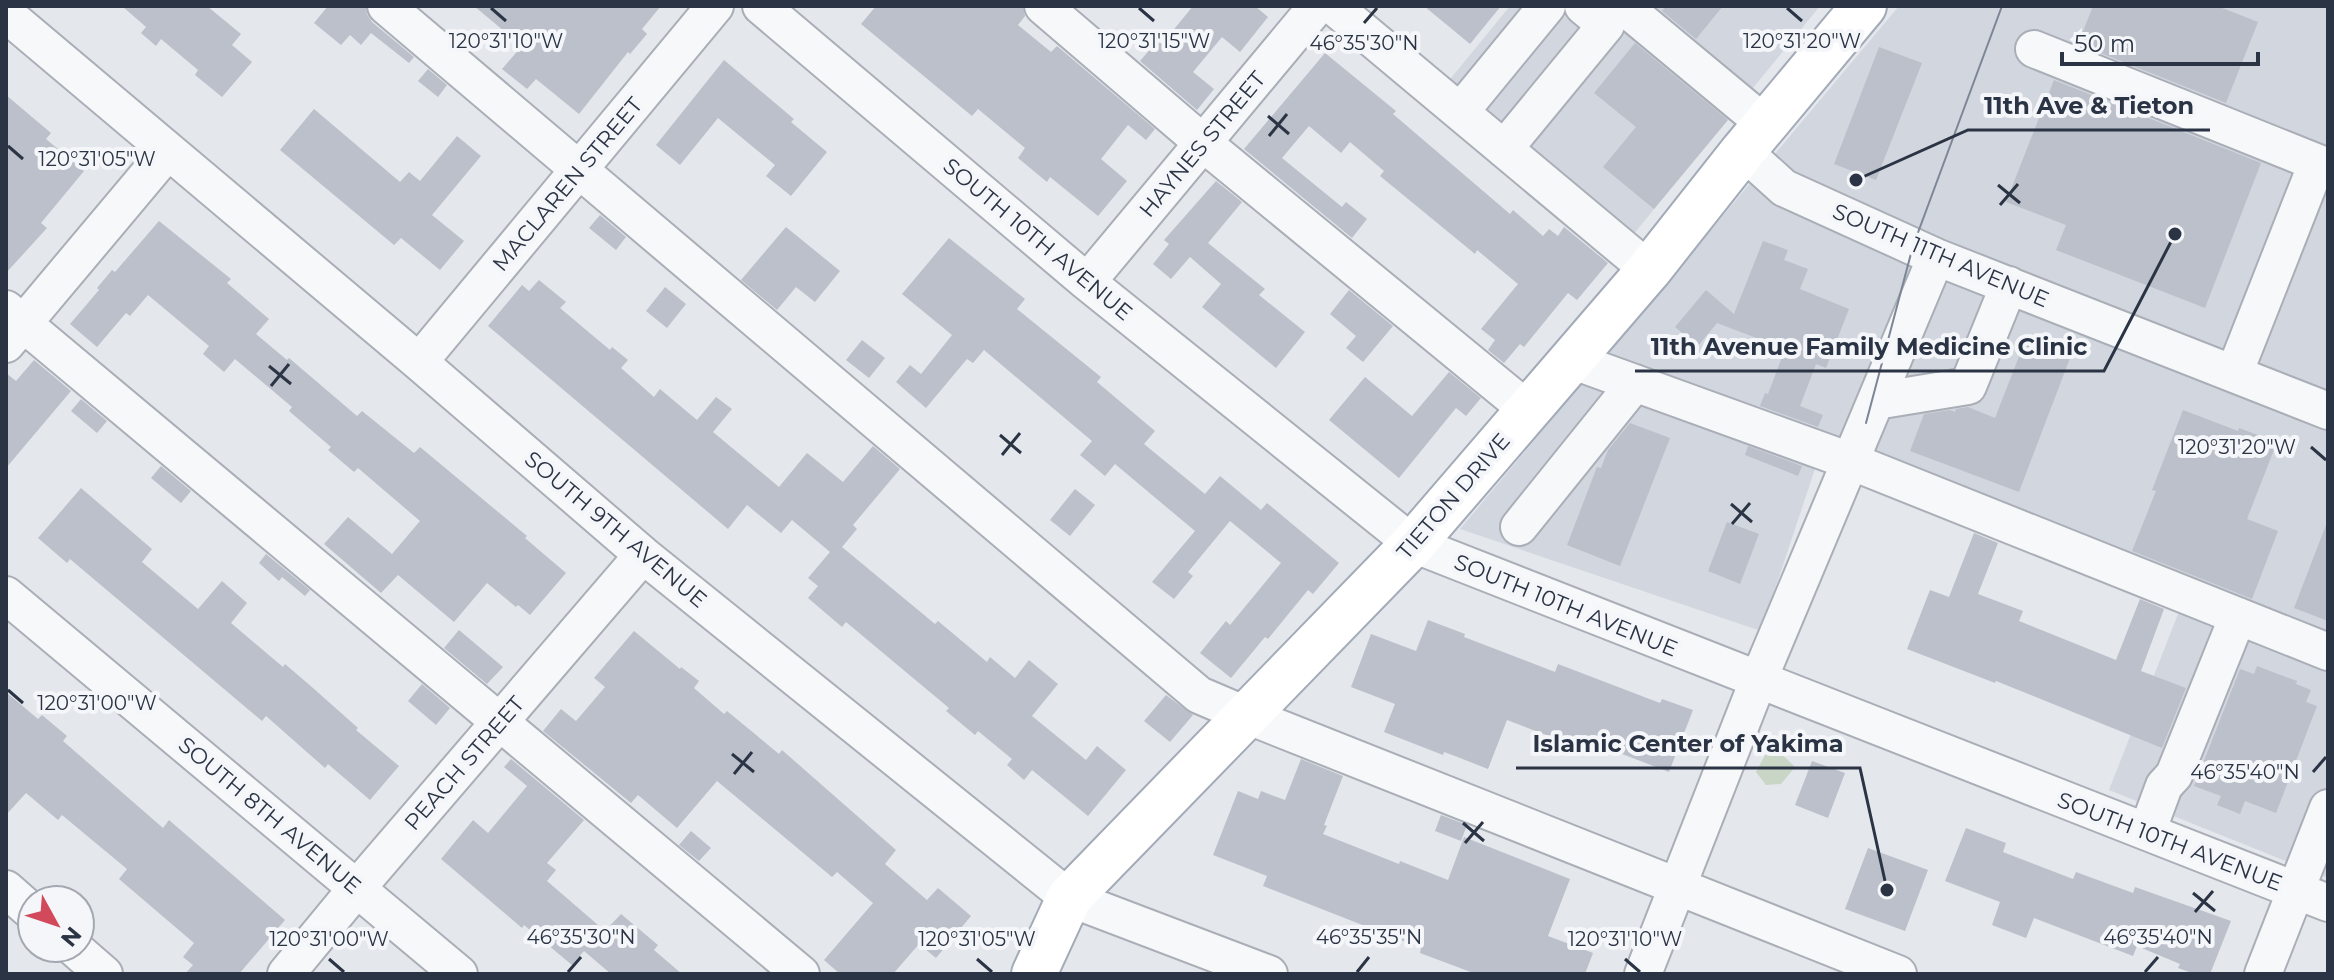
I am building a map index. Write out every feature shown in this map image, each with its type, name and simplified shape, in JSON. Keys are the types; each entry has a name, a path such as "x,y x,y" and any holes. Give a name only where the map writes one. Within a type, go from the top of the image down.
{"main road":[{"name":"TIETON DRIVE","path":"1034,974 1069,898 1413,544 1649,270 1864,6"}],"street":[{"path":"386,6 1199,695 1898,974"},
{"name":"MACLAREN STREET","path":"419,362 715,6"},
{"name":"SOUTH 10TH AVENUE","path":"761,6 800,18 1087,282 1413,544 2312,896"},
{"path":"1043,6 1203,143 1528,410"},
{"name":"HAYNES STREET","path":"1087,282 1317,6"},
{"path":"1333,6 1649,270"},
{"path":"1460,112 1547,6"},
{"path":"1504,149 1606,25 1583,6"},
{"name":"SOUTH 11TH AVENUE","path":"1623,6 1754,138 1784,188 1936,257 2328,411"},
{"name":"SOUTH 9TH AVENUE","path":"6,14 643,555 1069,898 1269,974"},
{"path":"2034,49 2322,165 2234,374"},
{"path":"168,151 12,326 500,721 801,974"},
{"path":"1643,974 1758,681 1936,257"},
{"path":"1871,412 1968,386 2009,285"},
{"path":"1571,360 1850,461 2328,652"},
{"path":"1519,527 1635,383"},
{"name":"PEACH STREET","path":"286,974 643,555"},
{"name":"SOUTH 8TH AVENUE","path":"6,595 459,974"},
{"path":"2147,832 2164,786 2174,775 2238,616"},
{"path":"2263,974 2312,896 2328,808"}],"shaded area":[{"path":"1510,6 1644,6 1651,12 1656,6 1820,6 1615,257 1429,105"},
{"path":"1899,6 2328,6 2328,878 2109,790 2191,581 1826,436 1761,631 1460,529"}],"green space":[{"path":"1771,744 1795,767 1781,784 1766,785 1756,772"}],"building":[{"path":"122,6 207,6 241,34 232,45 252,62 222,97 195,75 198,70 161,39 156,46 141,33 146,27"},
{"path":"328,6 366,6 372,22 414,57 409,63 371,33 361,45 350,35 341,45 314,23"},
{"path":"474,6 661,6 642,29 647,34 630,54 628,52 579,114 536,79 527,89 502,69 522,46"},
{"path":"876,6 1023,6 1025,16 1018,25 1051,52 1057,46 1155,129 1146,140 1128,125 1101,159 1127,181 1098,216 1050,177 1047,182 1018,158 1025,148 978,109 972,116 861,24"},
{"path":"1193,6 1255,6 1268,17 1240,52 1222,37 1193,72 1214,89 1197,110 1140,61 1157,41 1162,44"},
{"path":"1424,6 1501,6 1470,44"},
{"path":"1666,6 1723,6 1696,39 1662,11"},
{"path":"2093,6 2217,6 2258,22 2226,103 2078,44"},
{"path":"1635,43 1728,120 1654,209 1603,167 1636,127 1594,93"},
{"path":"1879,47 1922,63 1876,180 1834,164"},
{"path":"1325,53 1396,111 1393,114 1510,214 1513,210 1543,236 1549,229 1558,236 1564,227 1608,263 1577,300 1568,293 1524,347 1520,344 1504,363 1488,350 1495,340 1481,329 1518,284 1477,250 1475,254 1380,176 1384,171 1350,142 1341,153 1309,126 1282,158 1342,207 1346,202 1367,219 1352,238 1244,149"},
{"path":"724,60 794,119 791,122 827,152 791,196 766,176 775,165 718,118 680,165 656,145"},
{"path":"428,69 447,85 438,97 418,81"},
{"path":"2054,80 2261,163 2205,308 2056,250 2066,225 2006,202"},
{"path":"6,95 51,133 46,139 84,171 41,223 47,228 6,273"},
{"path":"314,109 400,182 409,172 420,181 457,136 481,156 432,215 464,241 440,270 401,238 394,245 280,150"},
{"path":"1216,181 1242,202 1208,243 1265,289 1259,295 1305,332 1276,368 1202,307 1221,284 1190,257 1171,279 1153,264 1169,244 1164,240"},
{"path":"600,215 626,237 616,250 589,228"},
{"path":"159,221 231,279 227,283 269,319 256,334 357,416 362,411 414,453 420,447 527,536 525,538 566,573 530,615 487,583 454,622 398,575 381,593 324,544 348,517 392,554 420,521 358,468 354,472 328,450 331,447 289,411 292,407 235,359 224,372 203,354 209,346 148,295 130,316 126,313 97,347 70,324 112,270 115,272"},
{"path":"786,227 840,271 815,302 796,287 777,310 741,280"},
{"path":"949,238 1025,299 1017,309 1101,377 1097,382 1155,431 1144,444 1205,494 1220,476 1261,510 1267,503 1339,563 1313,594 1308,590 1231,678 1200,653 1226,621 1230,625 1281,563 1230,521 1188,572 1193,576 1174,599 1152,582 1195,531 1115,464 1105,476 1080,455 1092,441 984,350 973,363 967,359 926,408 896,382 910,365 921,374 952,335 902,294"},
{"path":"1763,241 1788,250 1784,260 1808,269 1800,289 1849,309 1826,368 1816,364 1800,406 1823,415 1818,427 1760,406 1765,393 1768,394 1785,349 1717,323 1698,346 1675,327 1706,290 1734,314"},
{"path":"539,280 566,302 560,308 610,350 612,347 628,360 621,368 654,397 660,389 697,420 716,397 732,409 713,432 779,487 807,453 843,482 873,446 900,469 853,525 857,529 842,547 935,624 938,621 987,662 990,657 1015,678 1029,660 1058,684 1032,716 1086,760 1097,746 1126,770 1088,816 1032,770 1024,780 1007,765 1012,759 978,731 975,735 946,711 949,708 846,622 842,627 808,598 818,586 808,578 830,552 792,520 781,533 747,505 728,529 488,326 522,285 529,291"},
{"path":"665,287 686,304 667,328 646,311"},
{"path":"1349,290 1393,326 1363,362 1346,348 1356,336 1330,314"},
{"path":"862,340 885,358 869,378 846,360"},
{"path":"2025,341 2070,358 2019,492 1910,451 1924,414 1955,412 1956,409 1968,407 1995,418"},
{"path":"34,360 71,391 6,468 6,373 16,381"},
{"path":"1449,372 1481,398 1466,416 1456,408 1399,478 1329,420 1365,377 1412,416"},
{"path":"81,399 107,421 97,433 71,411"},
{"path":"2183,410 2277,442 2247,519 2278,531 2252,599 2132,551"},
{"path":"1630,423 1670,438 1620,566 1567,545 1597,467 1601,468 1608,450"},
{"path":"1748,446 1802,466 1798,476 1745,455"},
{"path":"161,466 191,491 181,503 151,478"},
{"path":"81,488 152,549 142,562 198,609 222,581 247,603 231,623 283,667 285,664 399,766 370,800 328,764 325,768 266,716 262,721 70,559 67,563 38,538"},
{"path":"1075,489 1095,505 1070,536 1050,520"},
{"path":"1727,522 1759,534 1740,584 1708,571"},
{"path":"2328,526 2328,621 2294,608"},
{"path":"1974,533 1998,543 1978,594 2023,611 2019,621 2116,660 2140,599 2164,609 2141,671 2186,688 2162,748 1907,649 1930,590 1949,597"},
{"path":"266,554 310,590 305,596 282,577 279,581 259,563"},
{"path":"1428,620 1555,672 1558,664 1660,703 1662,699 1693,710 1669,772 1604,747 1601,756 1507,720 1488,769 1384,732 1395,704 1351,687 1371,634 1416,651"},
{"path":"459,630 503,667 487,684 444,648"},
{"path":"634,631 699,681 694,688 724,714 727,711 779,754 782,750 896,850 885,864 927,900 938,888 971,916 936,958 919,944 893,974 840,974 824,960 873,903 837,872 832,877 717,781 677,828 638,795 631,803 543,731 561,709 576,721 605,687 594,678"},
{"path":"2257,666 2297,681 2296,684 2311,690 2306,702 2317,706 2276,813 2245,801 2240,814 2217,805 2221,796 2194,786 2240,669 2254,674"},
{"path":"422,684 450,708 436,725 408,701"},
{"path":"6,692 38,719 42,715 67,736 63,741 163,828 169,820 285,920 239,974 185,974 193,965 183,957 194,943 119,879 127,869 62,815 58,820 26,793 6,815"},
{"path":"1166,695 1193,715 1170,742 1144,721"},
{"path":"511,759 584,820 547,863 556,870 547,881 605,931 621,914 658,945 654,950 682,974 611,974 584,951 572,965 524,925 522,928 441,859 473,820 488,833 527,786 504,767"},
{"path":"1301,759 1343,776 1323,834 1448,880 1464,837 1570,879 1548,936 1593,953 1585,974 1476,974 1420,953 1421,948 1263,886 1267,876 1213,855 1238,791 1258,799 1261,791 1285,800"},
{"path":"1812,761 1845,773 1828,818 1795,805"},
{"path":"1441,815 1467,825 1461,841 1435,831"},
{"path":"1966,828 2006,843 2003,852 2073,879 2076,872 2133,893 2135,887 2231,921 2210,974 2195,974 2178,968 2180,964 2137,946 2133,956 2034,918 2026,938 1992,925 2000,902 1945,881"},
{"path":"691,831 711,848 699,861 679,845"},
{"path":"1868,848 1928,870 1905,931 1845,909"}],"tram line":[{"path":"1866,423 1913,246 2002,6"}],"place":[{"name":"11th Ave & Tieton","path":"1856,180"},
{"name":"11th Avenue Family Medicine Clinic","path":"2175,234"},
{"name":"Islamic Center of Yakima","path":"1887,890"}]}
